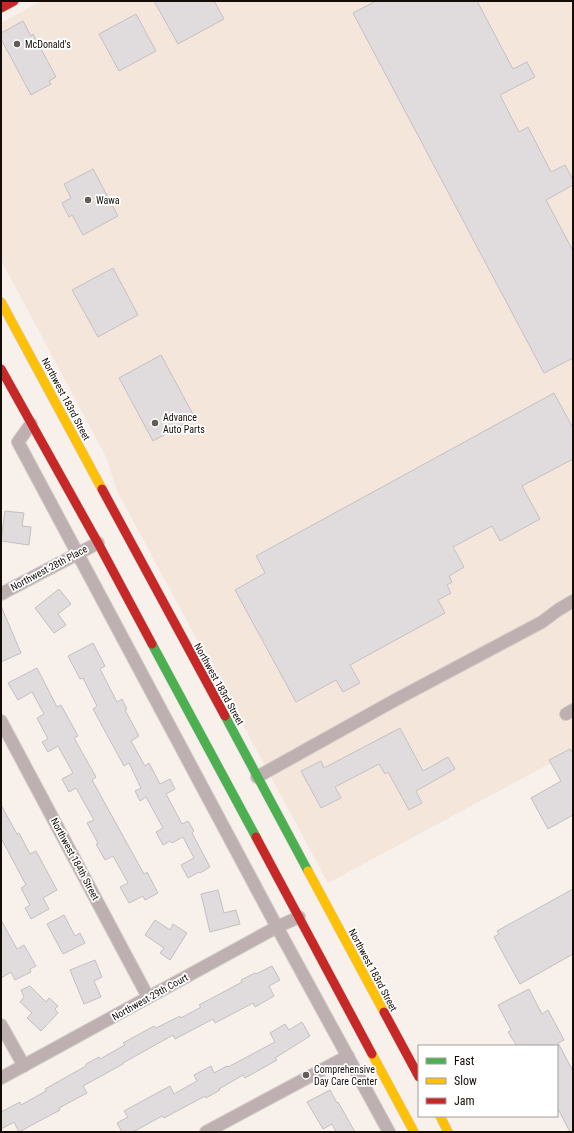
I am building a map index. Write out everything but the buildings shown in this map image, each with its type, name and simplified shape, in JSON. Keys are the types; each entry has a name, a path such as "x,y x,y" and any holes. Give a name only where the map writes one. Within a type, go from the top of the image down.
{"main road":[{"path":"1,8 14,1"},
{"name":"Northwest 183rd Street","path":"1,302 153,592 257,777 418,1076"},
{"path":"1,369 98,543 414,1132"},
{"path":"120,586 133,593"},
{"path":"299,917 312,920"},
{"path":"324,923 346,941"},
{"path":"440,1117 448,1132"}],"street":[{"path":"31,424 18,442 277,927 389,1132"},
{"name":"Northwest 28th Place","path":"1,594 98,543"},
{"path":"257,777 397,698 542,622 573,601"},
{"name":"Northwest 184th Street","path":"1,721 148,997"},
{"name":"Northwest 29th Court","path":"1,1078 277,927 299,917"},
{"path":"1,1024 24,1066"},
{"path":"206,1132 219,1129 348,1056"}],"shaded area":[{"path":"41,1 573,1 573,751 328,883 117,491 106,457 1,260 1,23"}],"traffic: fast":[{"path":"152,644 256,837"},
{"path":"225,716 308,871"}],"traffic: slow":[{"path":"1,302 102,489"},
{"path":"308,871 384,1012"},
{"path":"372,1054 414,1132"},
{"path":"440,1117 448,1132"}],"traffic: jam":[{"path":"1,8 14,1"},
{"path":"1,369 98,543 152,644"},
{"path":"102,489 225,716"},
{"path":"256,837 372,1054"},
{"path":"384,1012 418,1075"}],"place":[{"name":"McDonald's","path":"17,44"},
{"name":"Wawa","path":"88,200"},
{"name":"Advance Auto Parts","path":"155,423"},
{"name":"Comprehensive Day Care Center","path":"306,1075"}]}
